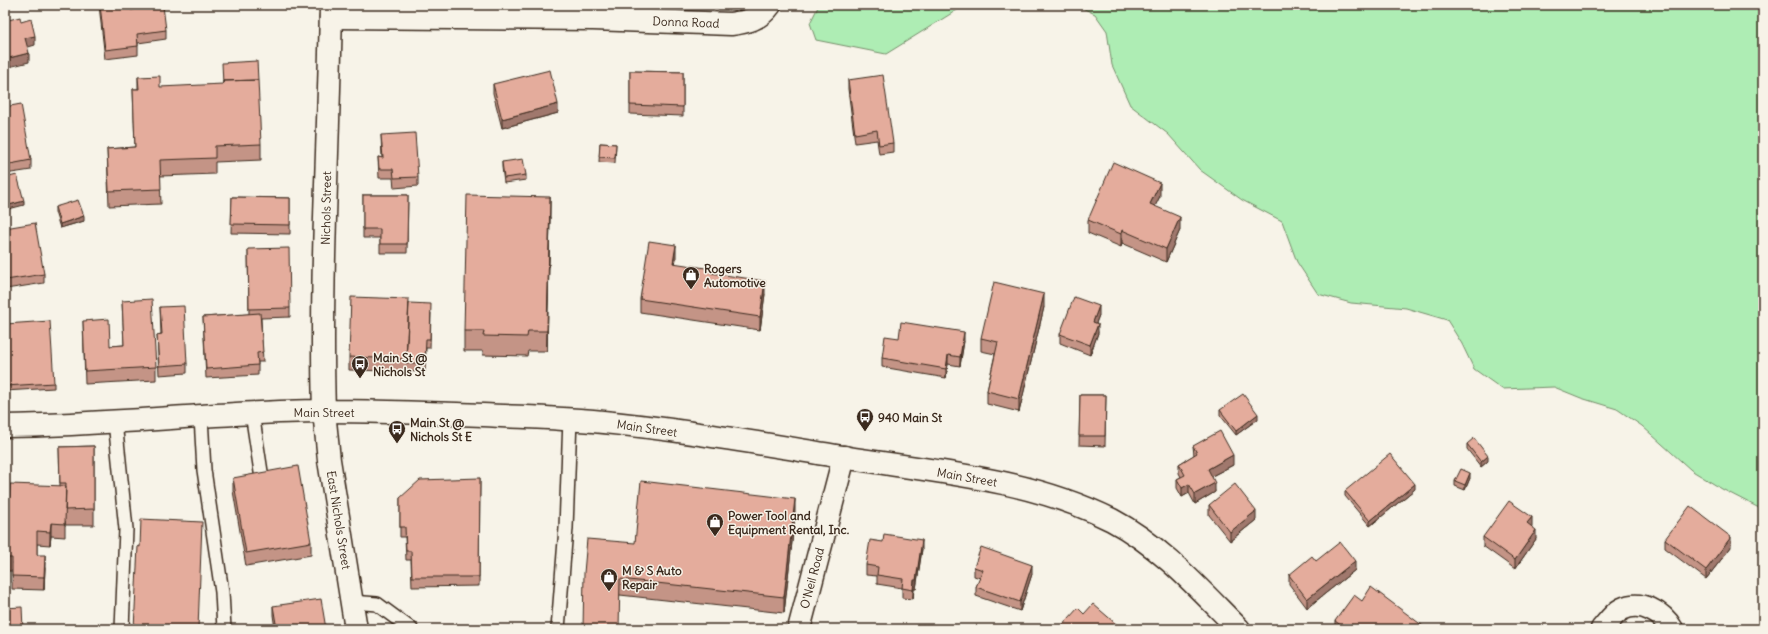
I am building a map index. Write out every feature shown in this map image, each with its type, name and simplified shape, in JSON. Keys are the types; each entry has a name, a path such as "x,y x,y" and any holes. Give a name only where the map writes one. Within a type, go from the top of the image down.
{"street":[{"name":"Donna Road","path":"331,11 731,24 748,22 765,12 770,5"},
{"name":"Nichols Street","path":"324,411 323,367 326,162 331,11"},
{"name":"Main Street","path":"5,426 115,422 252,413 324,411 410,412 570,419 667,430 998,482 1037,492 1088,510 1122,526 1156,550 1239,629"},
{"name":"East Nichols Street","path":"324,411 329,460 356,629"},
{"name":"O'Neil Road","path":"799,629 844,457"},
{"path":"1602,629 1617,613 1634,606 1644,607 1654,611 1664,618 1672,629"}],"lane":[{"path":"252,413 263,485"},
{"path":"201,417 204,470 222,592 224,629"},
{"path":"558,629 566,528 570,419"},
{"path":"115,422 119,465 125,504 126,529 122,629"},
{"path":"352,602 377,604 411,629"}],"green space":[{"path":"819,5 965,5 886,54 816,40 810,23"},
{"path":"1076,5 1231,5 1240,8 1258,5 1763,5 1763,510 1722,489 1691,470 1642,426 1617,409 1581,398 1554,387 1502,389 1474,369 1462,344 1447,320 1406,308 1351,303 1318,294 1297,262 1282,221 1242,200 1200,170 1168,134 1130,105 1112,65 1107,31 1095,14"}],"building":[{"path":"100,5 131,5 131,10 163,6 166,30 137,34 138,46 105,50"},
{"path":"20,17 21,22 31,19 35,36 25,38 29,53 5,59 5,21"},
{"path":"257,61 258,80 223,81 223,84 222,63"},
{"path":"550,70 558,104 502,119 493,84"},
{"path":"630,71 683,72 683,107 630,105"},
{"path":"883,75 893,143 879,145 877,130 855,134 848,80"},
{"path":"160,76 160,87 223,84 223,81 258,80 261,144 215,146 215,158 160,160 161,189 109,191 107,149 135,147 133,89 139,89 138,77"},
{"path":"21,104 31,160 5,165 5,107"},
{"path":"415,133 418,177 394,178 393,169 379,169 378,157 383,158 381,135"},
{"path":"600,143 616,144 615,158 599,157"},
{"path":"523,159 526,175 504,178 502,162"},
{"path":"1113,162 1160,183 1150,204 1180,217 1166,249 1122,230 1121,234 1088,220"},
{"path":"17,175 24,201 5,206 5,178"},
{"path":"363,195 408,195 407,244 380,244 380,229 363,229"},
{"path":"467,195 550,197 547,331 528,331 527,337 483,336 484,331 464,331"},
{"path":"232,197 290,198 290,225 231,224"},
{"path":"78,200 84,216 60,224 55,207"},
{"path":"35,223 44,274 6,280 5,228"},
{"name":"Rogers Automotive","path":"649,241 676,245 673,263 712,269 711,273 765,281 760,317 640,299"},
{"path":"289,248 290,308 249,309 248,249"},
{"path":"994,282 1044,294 1019,399 987,391 998,342 981,338"},
{"path":"351,297 409,299 406,359 349,357"},
{"path":"1074,297 1099,306 1093,322 1098,324 1090,345 1060,334"},
{"path":"152,299 156,367 85,371 83,321 109,319 110,346 124,345 122,301"},
{"path":"409,303 431,304 430,339 426,339 425,363 406,363"},
{"path":"184,306 187,364 159,366 157,335 162,334 160,307"},
{"path":"260,313 263,352 257,353 258,365 206,369 203,317"},
{"path":"50,321 54,383 5,386 5,324"},
{"path":"901,322 964,332 960,357 948,355 946,369 882,358 885,336 899,338"},
{"path":"1243,394 1258,414 1236,431 1220,410"},
{"path":"1080,395 1106,395 1105,436 1079,436"},
{"path":"1220,431 1233,455 1208,469 1215,483 1195,494 1189,484 1182,488 1177,479 1185,475 1179,464 1197,453 1193,446"},
{"path":"1474,438 1488,456 1481,462 1467,444"},
{"path":"94,446 94,509 65,510 66,483 60,483 59,447"},
{"path":"1390,454 1415,484 1370,521 1345,491"},
{"path":"298,466 311,542 246,553 233,478"},
{"path":"1461,469 1470,473 1465,485 1455,481"},
{"path":"480,478 479,577 412,577 411,551 406,551 405,527 400,527 400,498 420,480"},
{"name":"Power Tool and Equipment Rental, Inc.","path":"641,481 795,499 784,597 620,579 619,629 583,629 584,573 587,539 635,543"},
{"path":"10,484 66,486 65,524 51,523 50,532 37,531 37,555 45,555 44,577 12,576 12,558 7,558"},
{"path":"1235,484 1256,511 1230,532 1209,505"},
{"path":"1509,501 1532,517 1527,523 1536,530 1515,560 1483,537"},
{"path":"1690,506 1731,537 1706,570 1665,539"},
{"path":"141,519 202,522 198,629 134,629 138,546 140,547"},
{"path":"884,534 922,540 913,590 902,588 903,579 877,575 878,567 866,565 870,540 883,542"},
{"path":"1340,542 1355,561 1307,599 1289,575 1312,556 1316,561"},
{"path":"981,547 1032,565 1020,602 976,587 983,570 974,567"},
{"path":"1371,587 1427,629 1346,629 1335,621 1354,595 1362,601"},
{"path":"321,599 326,629 277,629 273,606"},
{"path":"1093,604 1122,629 1059,629 1078,608 1084,614"},
{"path":"22,607 23,629 5,629 5,608"}],"place":[{"name":"Rogers Automotive","path":"691,290"},
{"name":"Main St @ Nichols St","path":"360,379"},
{"name":"940 Main St","path":"865,432"},
{"name":"Main St @ Nichols St E","path":"397,444"},
{"name":"Power Tool and Equipment Rental, Inc.","path":"715,537"},
{"name":"M & S Auto Repair","path":"609,592"}]}
